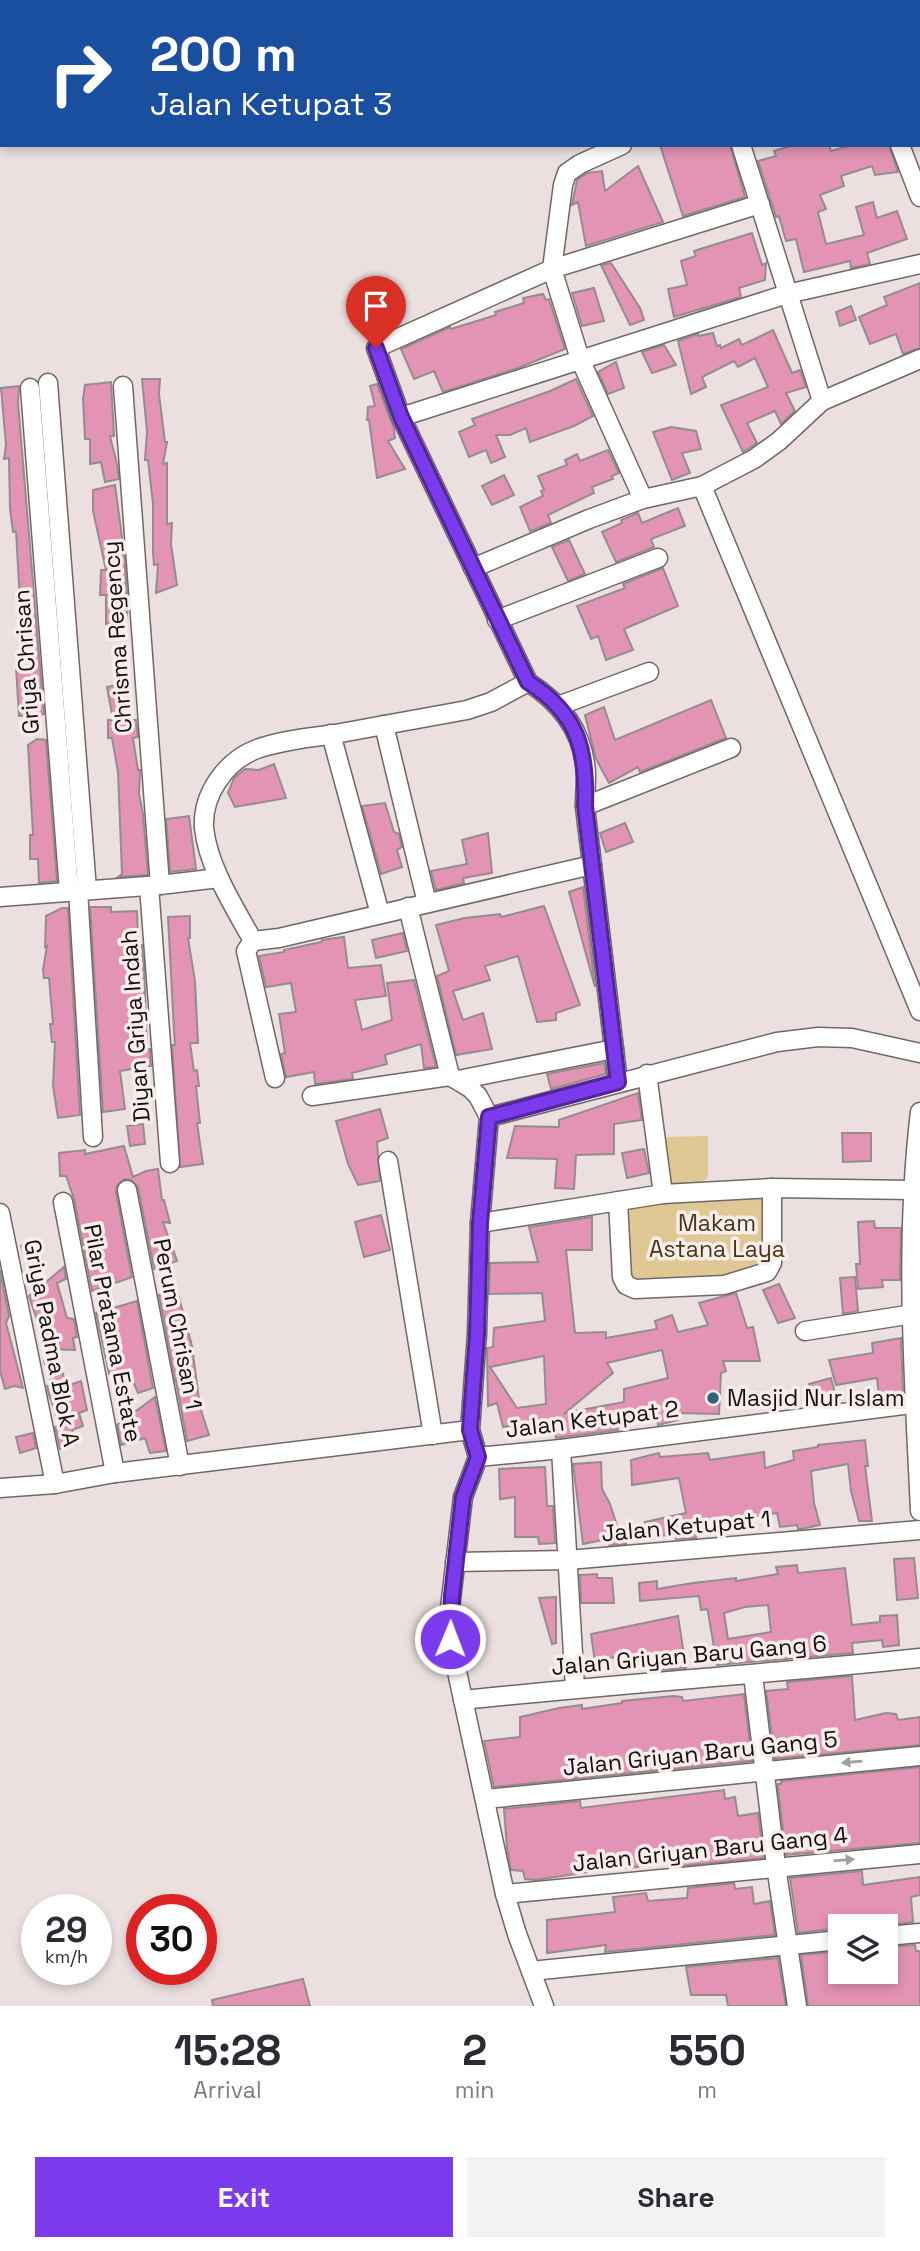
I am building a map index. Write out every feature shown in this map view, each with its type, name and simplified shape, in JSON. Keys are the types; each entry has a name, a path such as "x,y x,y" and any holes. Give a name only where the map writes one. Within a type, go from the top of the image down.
{"street":[{"path":"618,147 567,173 552,269 580,359 643,499"},
{"path":"742,147 822,401"},
{"path":"901,147 920,197"},
{"path":"618,1082 585,806 586,772 581,743 572,723 558,706 528,682 401,417 376,348 552,269 760,204"},
{"path":"401,417 787,294 920,264"},
{"path":"473,568 643,499 702,486 754,459 779,441 822,401 920,359"},
{"path":"48,383 93,1136"},
{"name":"Chrisma Regency","path":"123,386 155,885"},
{"name":"Griya Chrisan","path":"30,388 78,890"},
{"path":"702,486 920,1011"},
{"path":"498,620 658,558"},
{"path":"558,706 649,672"},
{"path":"253,941 219,878 205,832 204,818 206,799 218,781 240,758 256,749 292,740 477,707 528,682"},
{"path":"384,725 428,903"},
{"path":"331,734 380,914"},
{"path":"585,806 731,748"},
{"path":"275,1078 246,951 253,941 279,938 592,865"},
{"path":"0,897 219,878"},
{"name":"Diyan Griya Indah","path":"155,885 170,1163"},
{"path":"408,907 454,1078 478,1096 489,1117 480,1223 477,1334 470,1430 478,1457 463,1497 450,1608 450,1639 505,1894 544,2006"},
{"path":"489,1117 776,1042 818,1037 852,1038 920,1054"},
{"path":"312,1096 454,1078 614,1049"},
{"path":"647,1074 663,1194"},
{"path":"920,1112 913,1190 913,1314 920,1511"},
{"path":"388,1161 433,1435"},
{"path":"618,1201 621,1277 629,1287 635,1289 724,1285 766,1272 770,1268 772,1188"},
{"path":"480,1223 663,1194 772,1188 913,1190"},
{"name":"Perum Chrisan 1","path":"127,1190 180,1466"},
{"name":"Pilar Pratama Estate","path":"63,1202 115,1473"},
{"name":"Griya Padma Blok A","path":"0,1213 55,1484"},
{"path":"805,1331 913,1314"},
{"name":"Jalan Ketupat 2","path":"478,1457 561,1449 917,1403"},
{"path":"0,1488 55,1484 115,1473 470,1430"},
{"path":"561,1449 575,1688"},
{"name":"Jalan Ketupat 1","path":"455,1562 568,1560 920,1530"},
{"name":"Jalan Griyan Baru Gang 6","path":"463,1700 920,1658"},
{"path":"753,1675 776,1866 797,2006"},
{"name":"Jalan Griyan Baru Gang 5","path":"486,1800 920,1756"},
{"name":"Jalan Griyan Baru Gang 4","path":"505,1894 920,1854"},
{"path":"898,1935 920,1933"},
{"path":"531,1972 828,1942"}],"green space":[{"name":"Makam Astana Laya","path":"708,1136 708,1177 690,1186 670,1183 666,1173 664,1137"},
{"name":"Makam Astana Laya","path":"769,1195 763,1269 725,1279 630,1281 627,1203"}],"building":[{"path":"661,147 731,147 745,197 683,216"},
{"path":"787,147 830,147 831,151 845,147 890,147 898,172 875,175 872,166 841,176 844,186 820,195 826,209 818,212 826,244 864,235 856,207 873,202 877,218 897,211 907,239 867,253 870,264 851,268 850,261 804,272 796,239 786,241 758,161 776,156 774,151"},
{"path":"638,166 663,222 586,246 578,202 572,205 577,180 587,173 602,171 605,191"},
{"path":"752,233 762,265 766,263 765,280 739,288 741,297 674,317 668,289 687,285 681,261 696,256 694,251"},
{"path":"611,263 640,308 644,320 630,325 601,265"},
{"path":"920,283 920,348 903,354 896,334 870,344 859,317 887,305 884,297"},
{"path":"594,288 604,321 582,326 572,293"},
{"path":"543,294 546,300 549,299 565,349 518,368 443,392 434,371 414,379 401,349 450,327 451,329 496,315 495,312 524,303 523,298"},
{"path":"851,306 856,320 840,326 836,312"},
{"path":"773,330 792,373 800,370 806,387 786,393 795,411 781,424 775,411 747,423 757,443 743,452 721,405 768,387 755,358 738,367 734,361 702,377 706,387 691,394 678,341 698,334 713,333 717,346 720,345 721,348 739,339 742,345"},
{"path":"664,345 676,365 652,373 642,352"},
{"path":"616,362 624,388 608,394 598,372"},
{"path":"142,379 160,379 159,394 167,442 163,464 167,463 167,524 172,523 171,544 177,585 156,593 158,564 154,565 153,504 148,460 145,460 147,432"},
{"path":"576,379 593,416 530,442 526,428 510,435 496,435 505,457 491,463 486,450 469,457 459,432 475,425 472,419"},
{"path":"111,382 114,436 110,436 119,479 105,482 101,462 90,464 90,439 85,439 83,399 85,385"},
{"path":"377,384 394,429 395,438 388,441 405,469 377,478 367,420 368,407 375,406 370,386"},
{"path":"19,386 18,403 44,714 19,716 16,667 32,667 28,619 21,619 16,531 13,532 10,509 9,458 4,459 6,445 1,388"},
{"path":"671,427 696,431 701,449 682,453 690,473 672,480 653,432"},
{"path":"608,450 619,473 612,476 613,479 592,487 594,493 548,515 551,523 530,531 520,507 543,496 541,491 544,490 538,476 567,465 565,460 577,454 580,461"},
{"path":"504,475 514,495 492,505 482,486"},
{"path":"115,485 128,606 126,620 106,624 106,595 100,595 101,570 106,570 93,511 93,490"},
{"path":"678,508 685,526 651,539 654,547 616,562 602,532 638,513 642,523"},
{"path":"569,540 585,574 568,581 552,547"},
{"path":"663,568 678,606 624,629 633,650 606,660 598,636 591,639 577,606 625,588 623,584"},
{"path":"125,683 131,720 136,720 138,737 133,738 140,770 139,794 148,875 118,877 122,874 118,772 112,738 108,738 108,720 113,720 107,687"},
{"path":"711,700 726,738 640,772 638,767 609,783 596,759 585,715 604,707 615,740"},
{"path":"37,739 46,740 57,881 39,883 38,859 30,859 30,835 33,835 28,745"},
{"path":"274,764 286,798 235,807 228,793 234,778 245,769 259,770"},
{"path":"385,803 394,832 399,834 402,847 397,850 402,867 381,874 362,806"},
{"path":"189,816 196,869 170,872 166,819"},
{"path":"625,823 633,842 606,852 600,833"},
{"path":"488,833 492,873 463,878 464,883 436,890 431,871 467,864 462,840"},
{"path":"583,887 595,987 569,892"},
{"path":"544,906 580,1005 556,1013 556,1020 537,1022 518,956 485,966 490,980 453,991 463,1020 483,1013 492,1049 456,1055 437,976 449,971 436,925 465,918 500,914 501,917"},
{"path":"90,907 111,907 111,912 137,911 138,945 142,945 144,966 147,1049 150,1049 151,1066 120,1071 125,1109 103,1112"},
{"path":"68,908 80,1115 58,1118 53,1086 55,1042 52,1042 50,1024 53,1024 49,978 44,978 43,970 47,946 45,947 46,916"},
{"path":"190,916 188,938 195,981 198,1043 190,1043 199,1086 196,1086 200,1123 197,1123 203,1164 180,1167 172,1045 175,1045 168,917"},
{"path":"403,933 407,951 376,958 372,940"},
{"path":"344,937 348,968 381,965 386,996 355,1000 362,1030 392,1020 387,983 414,980 436,1067 424,1068 421,1044 385,1055 387,1064 352,1073 353,1079 315,1084 314,1072 286,1077 281,1054 285,1053 279,1014 296,1012 291,983 266,987 259,956"},
{"path":"604,1063 606,1074 551,1089 547,1074"},
{"path":"638,1093 642,1120 614,1124 614,1154 576,1155 574,1189 555,1188 557,1159 507,1158 515,1126 559,1127 559,1120"},
{"path":"380,1109 388,1138 377,1142 380,1181 358,1185 348,1164 336,1121"},
{"path":"143,1124 145,1144 130,1146 127,1126"},
{"path":"842,1133 871,1133 871,1161 843,1162"},
{"path":"124,1146 133,1177 158,1169 162,1200 170,1223 163,1222 177,1261 154,1269 138,1187 131,1180 124,1179 117,1186 116,1192 132,1277 92,1291 84,1251 100,1238 83,1245 74,1199 66,1176 60,1176 59,1153 85,1150 85,1154"},
{"path":"644,1149 649,1173 627,1178 622,1153"},
{"path":"381,1215 390,1250 364,1257 355,1222"},
{"path":"592,1217 592,1250 566,1250 575,1333 606,1332 606,1338 657,1329 655,1321 672,1315 678,1332 708,1325 699,1303 736,1293 747,1328 753,1327 760,1361 723,1361 726,1371 721,1373 719,1414 678,1413 678,1420 658,1425 657,1415 617,1424 618,1430 556,1438 553,1420 503,1427 497,1403 488,1406 487,1348 493,1347 494,1328 545,1321 542,1293 489,1294 490,1263 538,1262 529,1227","holes":["662,1350 668,1378 624,1389 624,1402 565,1413 613,1373 607,1363","544,1356 546,1404 517,1408 490,1367"]},
{"path":"874,1221 875,1228 901,1228 900,1280 882,1280 883,1287 858,1289 858,1222"},
{"path":"28,1240 37,1242 42,1261 29,1266 21,1246"},
{"path":"64,1267 66,1279 57,1283 67,1318 74,1319 77,1337 73,1338 75,1350 47,1349 29,1296"},
{"path":"0,1270 9,1316 6,1323 23,1388 14,1386 5,1389 0,1371"},
{"path":"855,1277 858,1311 843,1314 840,1278"},
{"path":"779,1284 795,1318 778,1323 763,1290"},
{"path":"177,1290 192,1346 200,1407 209,1435 187,1441 176,1382 179,1380 175,1381 159,1295"},
{"path":"137,1301 153,1388 138,1393 128,1369 109,1374 96,1313"},
{"path":"901,1338 903,1394 879,1397 877,1378 836,1385 829,1360 873,1353 872,1343"},
{"path":"57,1357 67,1386 81,1381 87,1410 79,1413 83,1426 72,1430 76,1444 60,1449 55,1427 60,1425 49,1395 47,1386 52,1384 44,1361"},
{"path":"831,1378 836,1397 816,1405 809,1384"},
{"path":"155,1397 166,1451 150,1453 145,1438 121,1445 117,1425"},
{"path":"33,1433 36,1448 20,1453 16,1437"},
{"path":"865,1440 868,1466 865,1466 872,1521 859,1521 851,1491 848,1464 811,1471 814,1503 820,1525 801,1529 798,1529 797,1525 780,1527 777,1513 695,1527 696,1538 676,1539 676,1535 650,1536 645,1522 686,1513 679,1478 632,1485 631,1460 659,1453 660,1457 708,1453 710,1460 764,1452 765,1468 794,1460 793,1451 818,1445"},
{"path":"601,1462 602,1489 619,1532 626,1532 626,1544 609,1545 608,1539 583,1544 573,1464"},
{"path":"545,1467 547,1506 553,1506 555,1543 539,1544 538,1537 515,1537 515,1497 500,1499 499,1469"},
{"path":"914,1558 918,1598 897,1600 894,1559"},
{"path":"797,1565 798,1573 845,1568 852,1625 880,1622 880,1616 897,1615 899,1645 883,1647 882,1640 852,1643 853,1653 717,1665 708,1612 707,1609 701,1610 699,1596 640,1601 639,1583 657,1581 657,1589 736,1578 736,1581 778,1574 776,1567","holes":["768,1605 771,1632 728,1639 724,1613 745,1607"]},
{"path":"597,1574 597,1578 612,1578 614,1603 581,1603 580,1575"},
{"path":"556,1597 556,1643 552,1644 539,1598"},
{"path":"678,1616 686,1668 661,1670 659,1656 629,1670 627,1654 595,1662 591,1634"},
{"path":"852,1676 855,1720 886,1713 896,1714 898,1720 920,1717 920,1745 775,1759 766,1691 788,1689 787,1682"},
{"path":"744,1694 752,1761 494,1787 484,1741 520,1737 520,1717 582,1705 582,1709 622,1701 673,1696 682,1697 683,1701"},
{"path":"920,1767 920,1843 786,1855 778,1788 781,1781"},
{"path":"724,1790 725,1799 735,1797 738,1816 758,1813 764,1858 682,1866 678,1852 638,1864 638,1867 595,1869 536,1880 525,1879 523,1871 511,1870 504,1809 580,1801 581,1808"},
{"path":"862,1871 863,1885 920,1877 920,1895 911,1897 913,1922 898,1924 898,1914 828,1914 828,1929 798,1933 790,1878"},
{"path":"734,1883 735,1889 752,1887 754,1904 770,1901 775,1935 605,1952 606,1945 547,1953 547,1920 615,1912 613,1897 646,1893 648,1901 687,1898 688,1888"},
{"path":"915,1945 916,1951 920,1951 920,2006 808,2006 801,1955 828,1952 828,1984 898,1984 898,1946"},
{"path":"778,1958 786,2006 728,2006 726,1995 691,1995 686,1967"},
{"path":"303,1979 310,2006 213,2006 212,2000"}],"place":[{"name":"Masjid Nur Islam","path":"713,1398"}],"route":[{"path":"376,348 401,417 528,682 558,706 572,723 581,743 586,772 585,806 618,1082 489,1117 480,1223 477,1334 470,1430 478,1457 463,1497 450,1639"}]}
